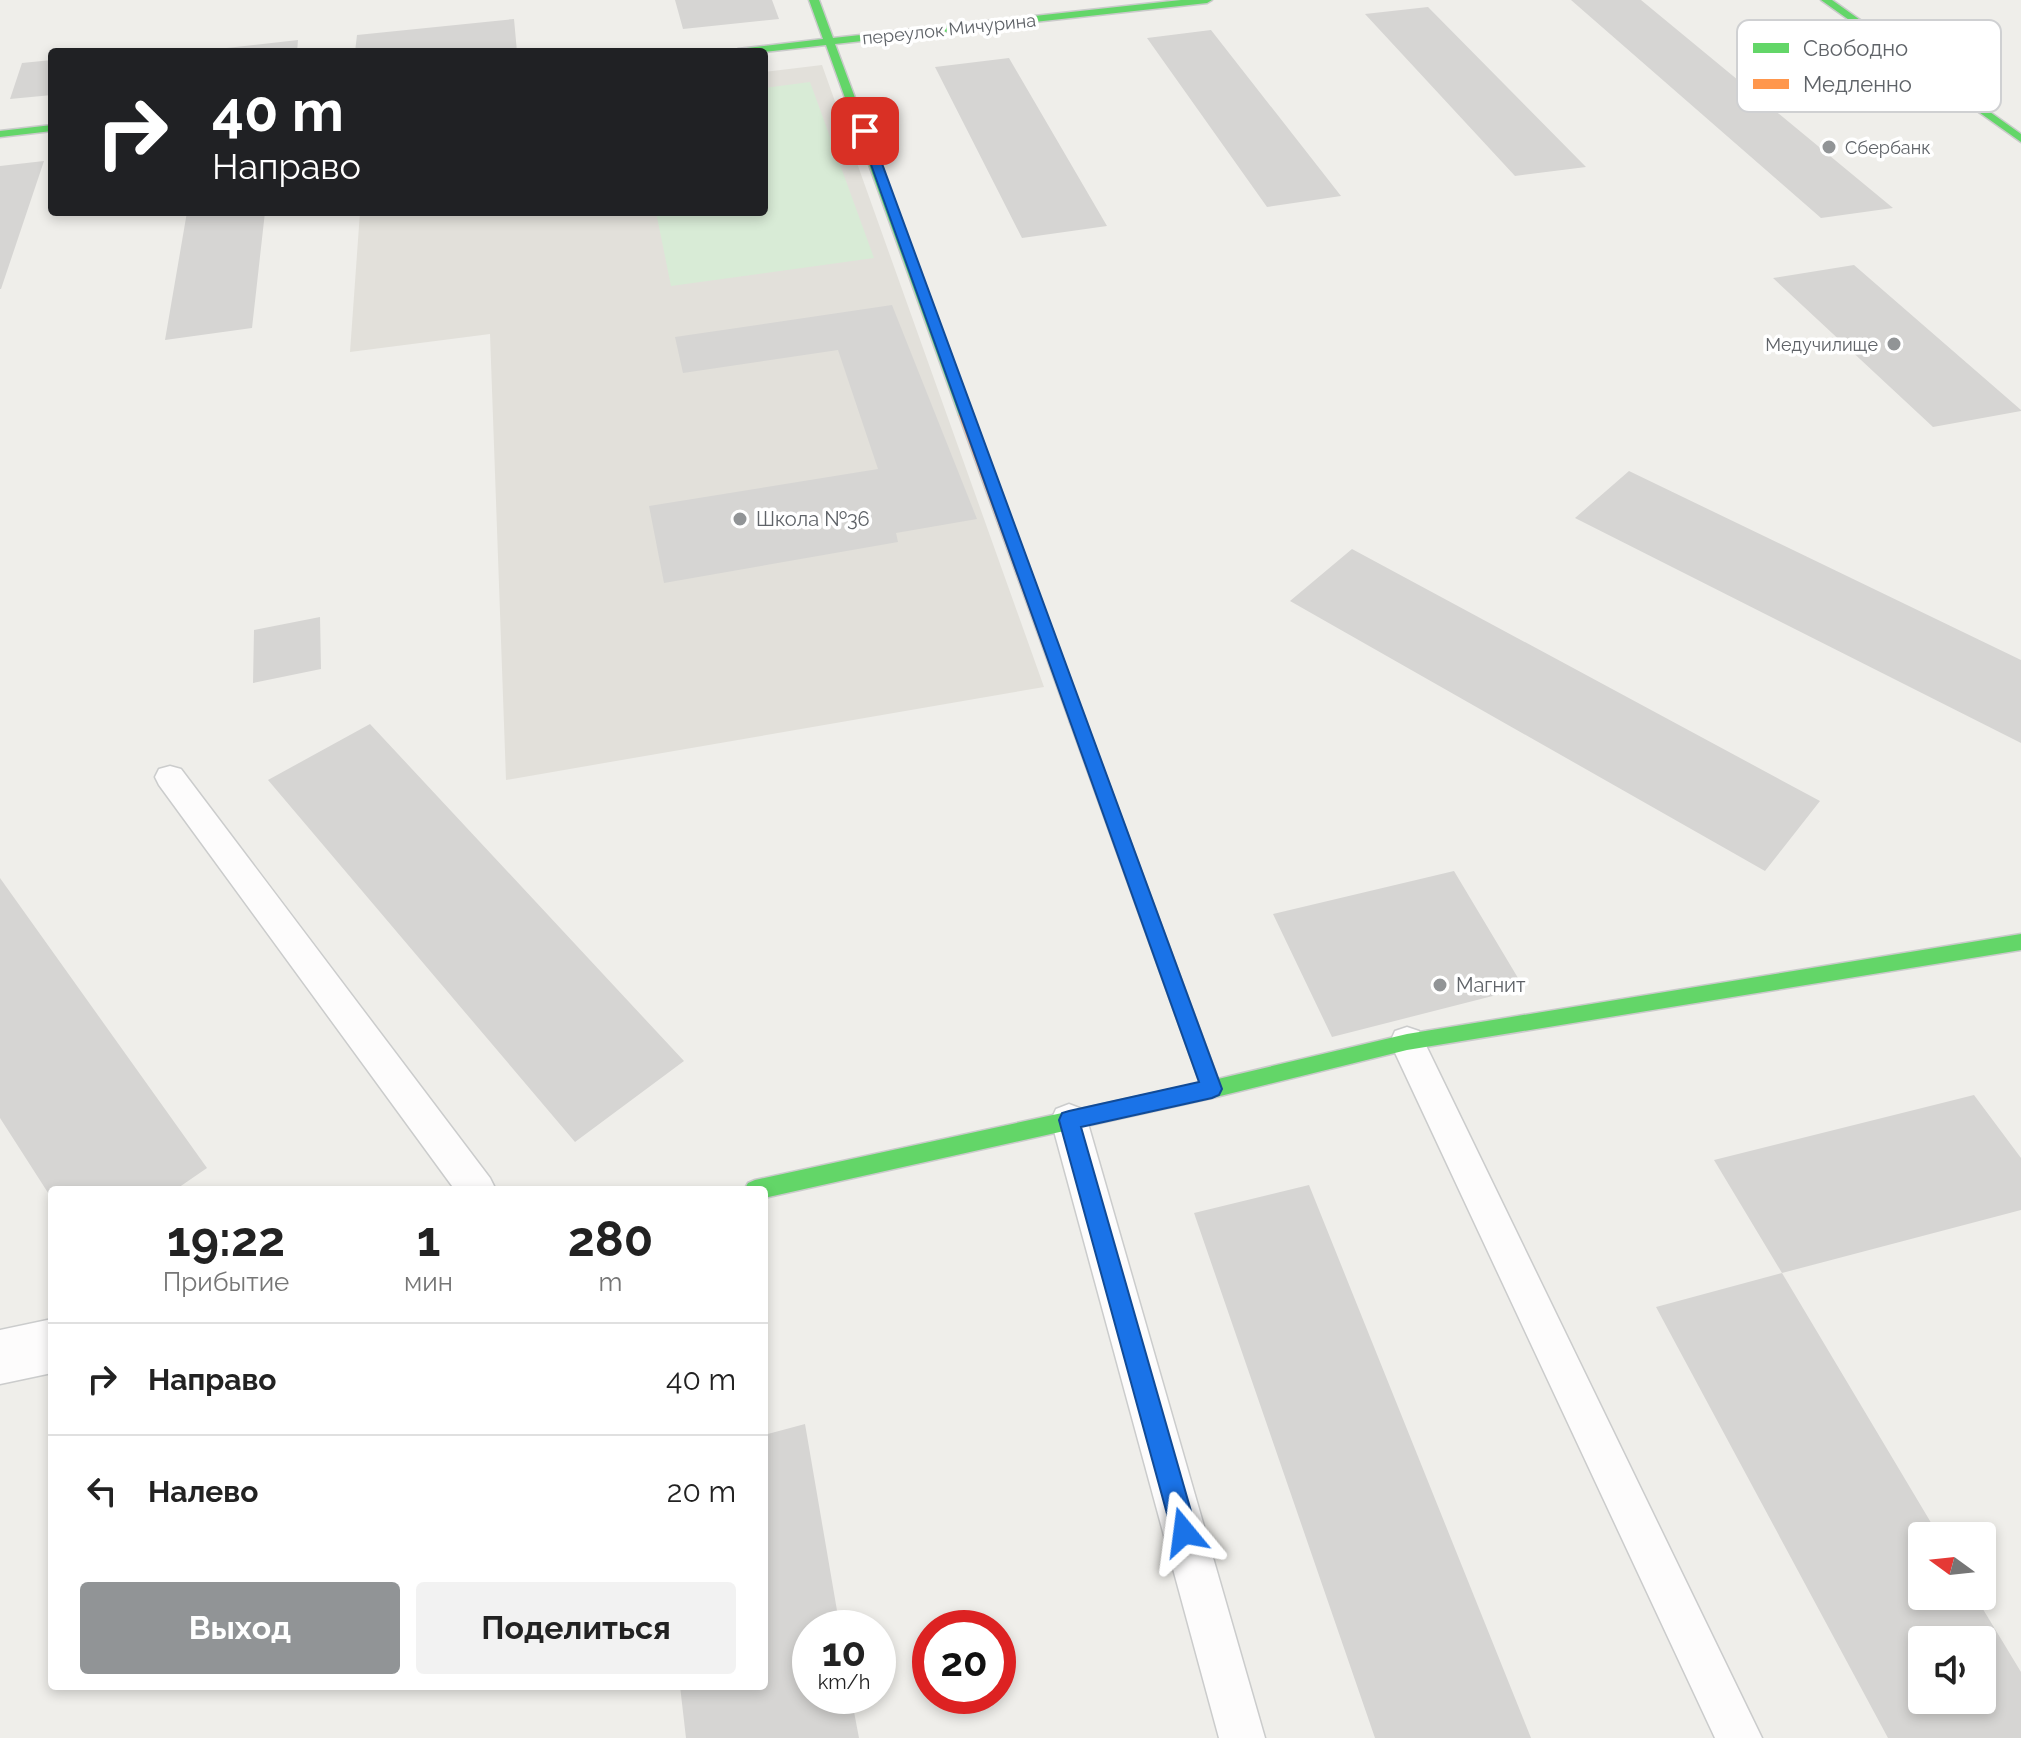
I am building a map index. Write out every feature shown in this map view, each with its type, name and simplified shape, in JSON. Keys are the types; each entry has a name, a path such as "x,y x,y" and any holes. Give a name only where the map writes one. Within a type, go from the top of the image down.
{"street":[{"path":"814,0 832,42 1212,1089"},
{"name":"переулок Мичурина","path":"768,49 1207,0"},
{"path":"1826,0 1854,20"},
{"path":"1983,112 2021,139"},
{"path":"0,134 48,128"},
{"path":"768,1187 1212,1089 1407,1042 2021,942"},
{"path":"0,1357 48,1347"}],"lane":[{"path":"170,777 474,1186"},
{"path":"1407,1042 1739,1738"},
{"path":"1069,1120 1242,1738"}],"shaded area":[{"name":"Школа №36","path":"822,65 1044,687 506,780 490,334 350,352 360,216 768,216 768,72"}],"green space":[{"path":"810,82 874,258 671,286 657,216 768,216 768,87"}],"building":[{"path":"675,0 772,0 779,19 683,29"},
{"path":"1571,0 1641,0 1737,79 1737,112 1777,112 1893,208 1821,218"},
{"path":"1428,7 1586,167 1515,176 1365,14"},
{"path":"514,19 517,48 355,48 357,35"},
{"path":"1211,30 1341,196 1267,207 1147,38"},
{"path":"298,40 297,48 226,48"},
{"path":"1009,58 1107,226 1022,238 935,67"},
{"path":"48,60 48,95 10,99 22,63"},
{"path":"44,161 1,289 0,289 0,166"},
{"path":"186,216 265,216 252,328 165,340"},
{"name":"Медучилище","path":"1854,265 2021,411 1933,427 1773,278"},
{"path":"892,305 977,519 896,533 898,542 664,583 649,506 878,469 838,350 683,373 675,337"},
{"path":"1629,471 2021,660 2021,743 1575,518"},
{"path":"1352,549 1820,801 1765,871 1290,601"},
{"path":"320,617 321,669 253,683 254,630"},
{"path":"370,724 684,1061 575,1142 268,780"},
{"path":"1454,871 1524,988 1332,1037 1273,914"},
{"path":"0,878 207,1168 181,1186 48,1186 48,1193 0,1118"},
{"path":"1974,1095 2021,1158 2021,1210 1782,1273 1714,1160"},
{"path":"1309,1185 1531,1738 1375,1738 1194,1213"},
{"path":"1782,1273 1931,1522 1908,1522 1908,1610 1983,1610 1993,1626 1908,1626 1908,1714 1996,1714 1996,1631 2021,1672 2021,1738 1888,1738 1656,1307"},
{"path":"805,1424 837,1610 792,1610 792,1714 854,1714 859,1738 686,1738 680,1690 768,1690 768,1434"}],"traffic: fast":[{"path":"814,0 966,415"},
{"path":"768,49 1207,0"},
{"path":"1826,0 1854,20"},
{"path":"1983,112 2021,139"},
{"path":"0,134 48,128"},
{"path":"768,1187 1212,1089 1078,722"},
{"path":"1212,1089 1407,1042 2021,942"}],"traffic: slow":[{"path":"966,415 1078,722"}],"place":[{"name":"Сбербанк","path":"1829,147"},
{"name":"Медучилище","path":"1894,344"},
{"name":"Школа №36","path":"740,519"},
{"name":"Магнит","path":"1440,985"}],"route":[{"path":"865,131 1212,1089 1069,1120 1184,1532"}]}
